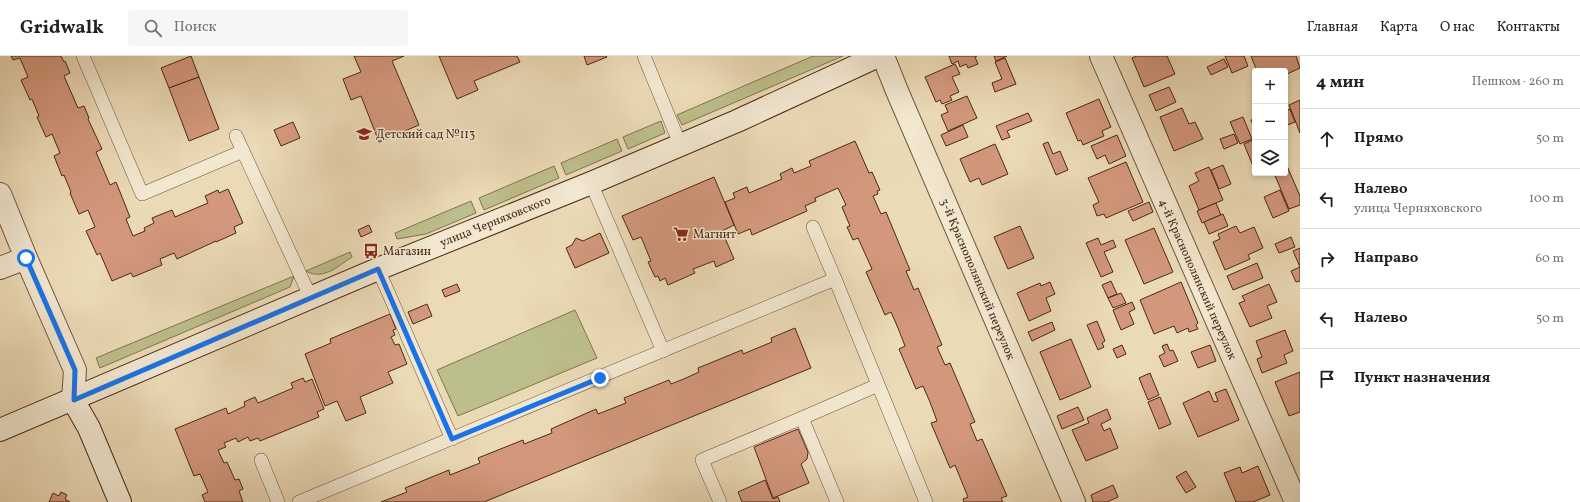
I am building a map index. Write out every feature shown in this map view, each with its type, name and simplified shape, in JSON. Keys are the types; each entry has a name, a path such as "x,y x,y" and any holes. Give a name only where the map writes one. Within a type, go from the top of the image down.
{"street":[{"name":"улица Черняховского","path":"0,430 74,400 378,269 591,183 737,121 878,56"},
{"name":"3-й Краснополянский переулок","path":"884,56 900,98 1074,502"},
{"name":"4-й Краснополянский переулок","path":"1101,56 1296,502"},
{"path":"0,194 75,370 74,400 89,428 120,502"},
{"path":"0,268 26,258"}],"lane":[{"path":"83,56 142,194 243,150"},
{"path":"644,56 680,144"},
{"path":"236,136 311,298"},
{"path":"591,183 663,351"},
{"path":"813,227 926,502"},
{"path":"378,269 452,439"},
{"path":"299,502 835,279"},
{"path":"720,502 702,460 878,385"},
{"path":"802,418 837,502"},
{"path":"261,460 278,502"}],"green space":[{"path":"813,56 843,56 682,125 677,115"},
{"path":"661,121 665,133 628,149 623,137"},
{"path":"617,139 622,151 566,175 561,163"},
{"path":"554,166 559,178 484,210 479,198"},
{"path":"471,201 476,213 426,234 397,239 395,233"},
{"path":"350,252 352,257 330,271 312,274 306,271"},
{"path":"294,276 290,287 100,368 96,358"},
{"path":"575,310 597,358 458,416 437,370"}],"building":[{"path":"11,56 61,56 64,62 65,61 70,73 64,76 78,108 84,106 89,118 88,119 102,149 96,152 110,185 116,182 130,217 126,219 133,236 145,231 144,228 154,223 152,218 172,210 175,217 208,203 205,196 218,190 219,193 228,189 243,223 234,227 236,233 177,259 174,253 160,259 162,265 133,277 131,273 112,281 100,253 97,255 86,231 95,227 88,210 79,214 64,175 62,176 54,156 60,153 52,134 46,137 37,117 39,116 32,99 30,100 21,80 28,77 20,58 13,60"},
{"path":"191,56 199,77 169,88 161,68"},
{"path":"354,56 404,56 392,61 419,125 379,142 361,96 351,100 343,79 361,72"},
{"path":"439,56 517,56 520,62 474,81 478,90 457,99"},
{"path":"584,56 606,56 607,57 587,65"},
{"path":"949,56 977,56 975,57 978,64 968,68 966,64 960,67 958,61 952,64"},
{"path":"994,56 1007,56 996,61"},
{"path":"1137,56 1167,56 1175,74 1144,87 1132,58"},
{"path":"1225,56 1244,56 1248,66 1232,73"},
{"path":"1251,56 1296,56 1300,68 1288,74 1288,68 1256,68"},
{"path":"1005,58 1016,84 995,92 992,83 1002,79 995,62"},
{"path":"1224,59 1228,67 1211,75 1207,67"},
{"path":"955,64 960,74 952,77 959,92 950,96 952,100 942,104 940,100 936,102 925,77"},
{"path":"199,77 219,129 189,141 169,88"},
{"path":"1169,87 1176,102 1156,111 1149,95"},
{"path":"967,96 977,118 948,131 941,115 948,112 945,105"},
{"path":"1099,99 1111,127 1102,131 1104,136 1083,145 1081,140 1078,141 1066,113"},
{"path":"1300,100 1300,133 1289,105"},
{"path":"1182,108 1189,124 1195,122 1203,139 1174,151 1160,117"},
{"path":"1290,109 1295,122 1288,125 1288,110"},
{"path":"1028,113 1032,121 1007,131 1010,137 1002,140 996,126"},
{"path":"1243,117 1252,139 1240,144 1230,122"},
{"path":"293,122 300,138 281,146 274,130"},
{"path":"963,125 968,137 946,146 941,135"},
{"path":"1234,134 1238,143 1224,149 1220,139"},
{"path":"1117,135 1126,156 1109,164 1105,155 1097,159 1091,146"},
{"path":"1252,140 1252,164 1244,144"},
{"path":"855,141 869,173 872,172 880,190 877,191 878,194 873,196 881,214 886,212 910,270 906,271 914,290 918,288 942,345 937,347 945,365 950,363 975,422 970,424 977,441 982,439 1007,496 1001,498 1003,502 964,502 963,499 968,497 955,465 950,468 931,423 937,421 930,402 923,386 916,389 899,349 905,346 898,328 891,312 885,315 866,272 872,269 858,238 853,240 847,227 850,226 842,207 846,205 838,188 815,198 816,201 805,206 807,211 752,235 750,229 738,234 725,202 735,198 733,193 747,187 749,193 782,179 780,174 792,168 794,173 811,166 809,161"},
{"path":"1048,142 1053,154 1060,151 1068,170 1056,175 1043,144"},
{"path":"995,144 1008,174 982,185 979,178 970,182 960,159"},
{"path":"1126,162 1143,202 1106,218 1104,214 1097,216 1093,205 1099,202 1088,178"},
{"path":"1223,165 1231,184 1219,189 1211,170"},
{"path":"1209,167 1223,200 1199,210 1189,186 1199,181 1195,173"},
{"path":"1288,168 1300,196 1300,205 1289,209 1275,176 1288,176"},
{"path":"714,177 734,225 722,231 734,259 716,267 714,261 693,269 695,273 668,285 665,278 660,281 658,276 655,277 648,262 651,261 641,237 633,240 622,216"},
{"path":"1280,190 1289,211 1273,218 1264,197"},
{"path":"1149,202 1153,212 1133,221 1128,211"},
{"path":"1216,203 1221,215 1202,223 1197,211"},
{"path":"1223,214 1228,226 1209,234 1204,222"},
{"path":"369,225 372,232 361,237 358,230"},
{"path":"1020,226 1034,258 1008,269 994,237"},
{"path":"1236,226 1240,233 1254,227 1263,248 1248,255 1250,259 1225,270 1213,242 1220,239 1218,234"},
{"path":"1154,228 1173,272 1144,284 1125,240"},
{"path":"600,233 609,253 575,268 566,248 572,245 576,238 583,241"},
{"path":"1291,237 1295,247 1279,253 1275,244"},
{"path":"1098,238 1101,245 1113,240 1116,247 1104,252 1113,272 1101,277 1086,243"},
{"path":"1300,248 1300,267 1293,251"},
{"path":"1257,263 1263,278 1233,290 1227,276"},
{"path":"1300,267 1300,281 1296,282 1291,271"},
{"path":"1111,281 1117,294 1108,298 1102,285"},
{"path":"1050,282 1055,294 1046,298 1051,311 1029,321 1017,293 1040,283 1041,286"},
{"path":"1181,282 1198,323 1196,325 1198,329 1189,332 1188,328 1177,333 1174,326 1154,334 1140,300"},
{"path":"457,284 460,291 445,297 442,290"},
{"path":"1269,284 1277,302 1267,306 1272,318 1250,327 1239,303 1245,301 1242,296"},
{"path":"1121,293 1126,303 1113,308 1108,298"},
{"path":"1132,302 1135,309 1129,312 1134,324 1121,330 1113,310"},
{"path":"427,304 432,316 413,324 408,312"},
{"path":"390,314 396,329 393,330 395,335 391,337 395,345 399,344 407,364 388,372 393,383 360,397 366,413 346,421 337,401 325,406 305,354 331,343 330,339"},
{"path":"1097,321 1105,341 1102,343 1104,347 1098,350 1087,325"},
{"path":"1052,322 1055,330 1032,341 1028,332"},
{"path":"795,328 811,368 484,502 381,502 407,492 405,488 449,470 450,475 480,463 478,458 523,440 524,444 552,433 551,429 596,409 598,414 626,403 624,398 669,380 671,384 699,372 698,368 742,350 743,354 772,342 771,338"},
{"path":"1285,330 1293,351 1284,355 1287,363 1262,373 1257,359 1262,357 1256,341"},
{"path":"1071,339 1091,387 1060,400 1040,352"},
{"path":"1167,344 1170,351 1173,350 1178,361 1164,367 1159,356 1165,353 1162,346"},
{"path":"1122,345 1126,354 1117,358 1113,349"},
{"path":"1210,345 1216,361 1198,368 1191,352"},
{"path":"1300,372 1300,412 1289,416 1275,382"},
{"path":"1150,373 1159,395 1148,400 1139,378"},
{"path":"303,378 305,382 312,379 324,409 317,412 319,417 260,441 258,438 250,441 248,437 238,442 236,438 224,443 226,447 218,450 224,463 227,462 235,480 239,479 243,489 239,491 243,502 205,502 202,495 208,492 200,474 194,476 175,429 226,408 228,414 245,406 244,402 255,397 258,403 293,388 291,383"},
{"path":"1226,389 1239,420 1198,437 1183,403 1209,391 1214,402 1218,401 1215,393"},
{"path":"1160,397 1171,424 1159,429 1148,402"},
{"path":"1078,407 1084,420 1062,429 1057,416"},
{"path":"1107,409 1111,419 1101,424 1104,431 1110,428 1118,448 1086,461 1072,430 1089,423 1087,418"},
{"path":"798,429 808,452 807,459 801,464 809,483 773,498 754,447"},
{"path":"1258,466 1270,495 1253,502 1236,502 1224,473 1240,467 1242,473"},
{"path":"1186,471 1196,487 1186,493 1176,477"},
{"path":"765,480 773,499 778,497 780,502 742,502 738,492"},
{"path":"1113,485 1118,497 1107,502 1093,502 1091,495"},
{"path":"61,492 67,495 65,499 70,502 49,502 53,493 59,496"}],"place":[{"name":"Детский сад №113","path":"364,134"},
{"name":"Магнит","path":"681,234"},
{"name":"Магазин","path":"371,251"}],"route":[{"path":"26,258 75,370 74,400 378,269 452,439 600,378"}]}
